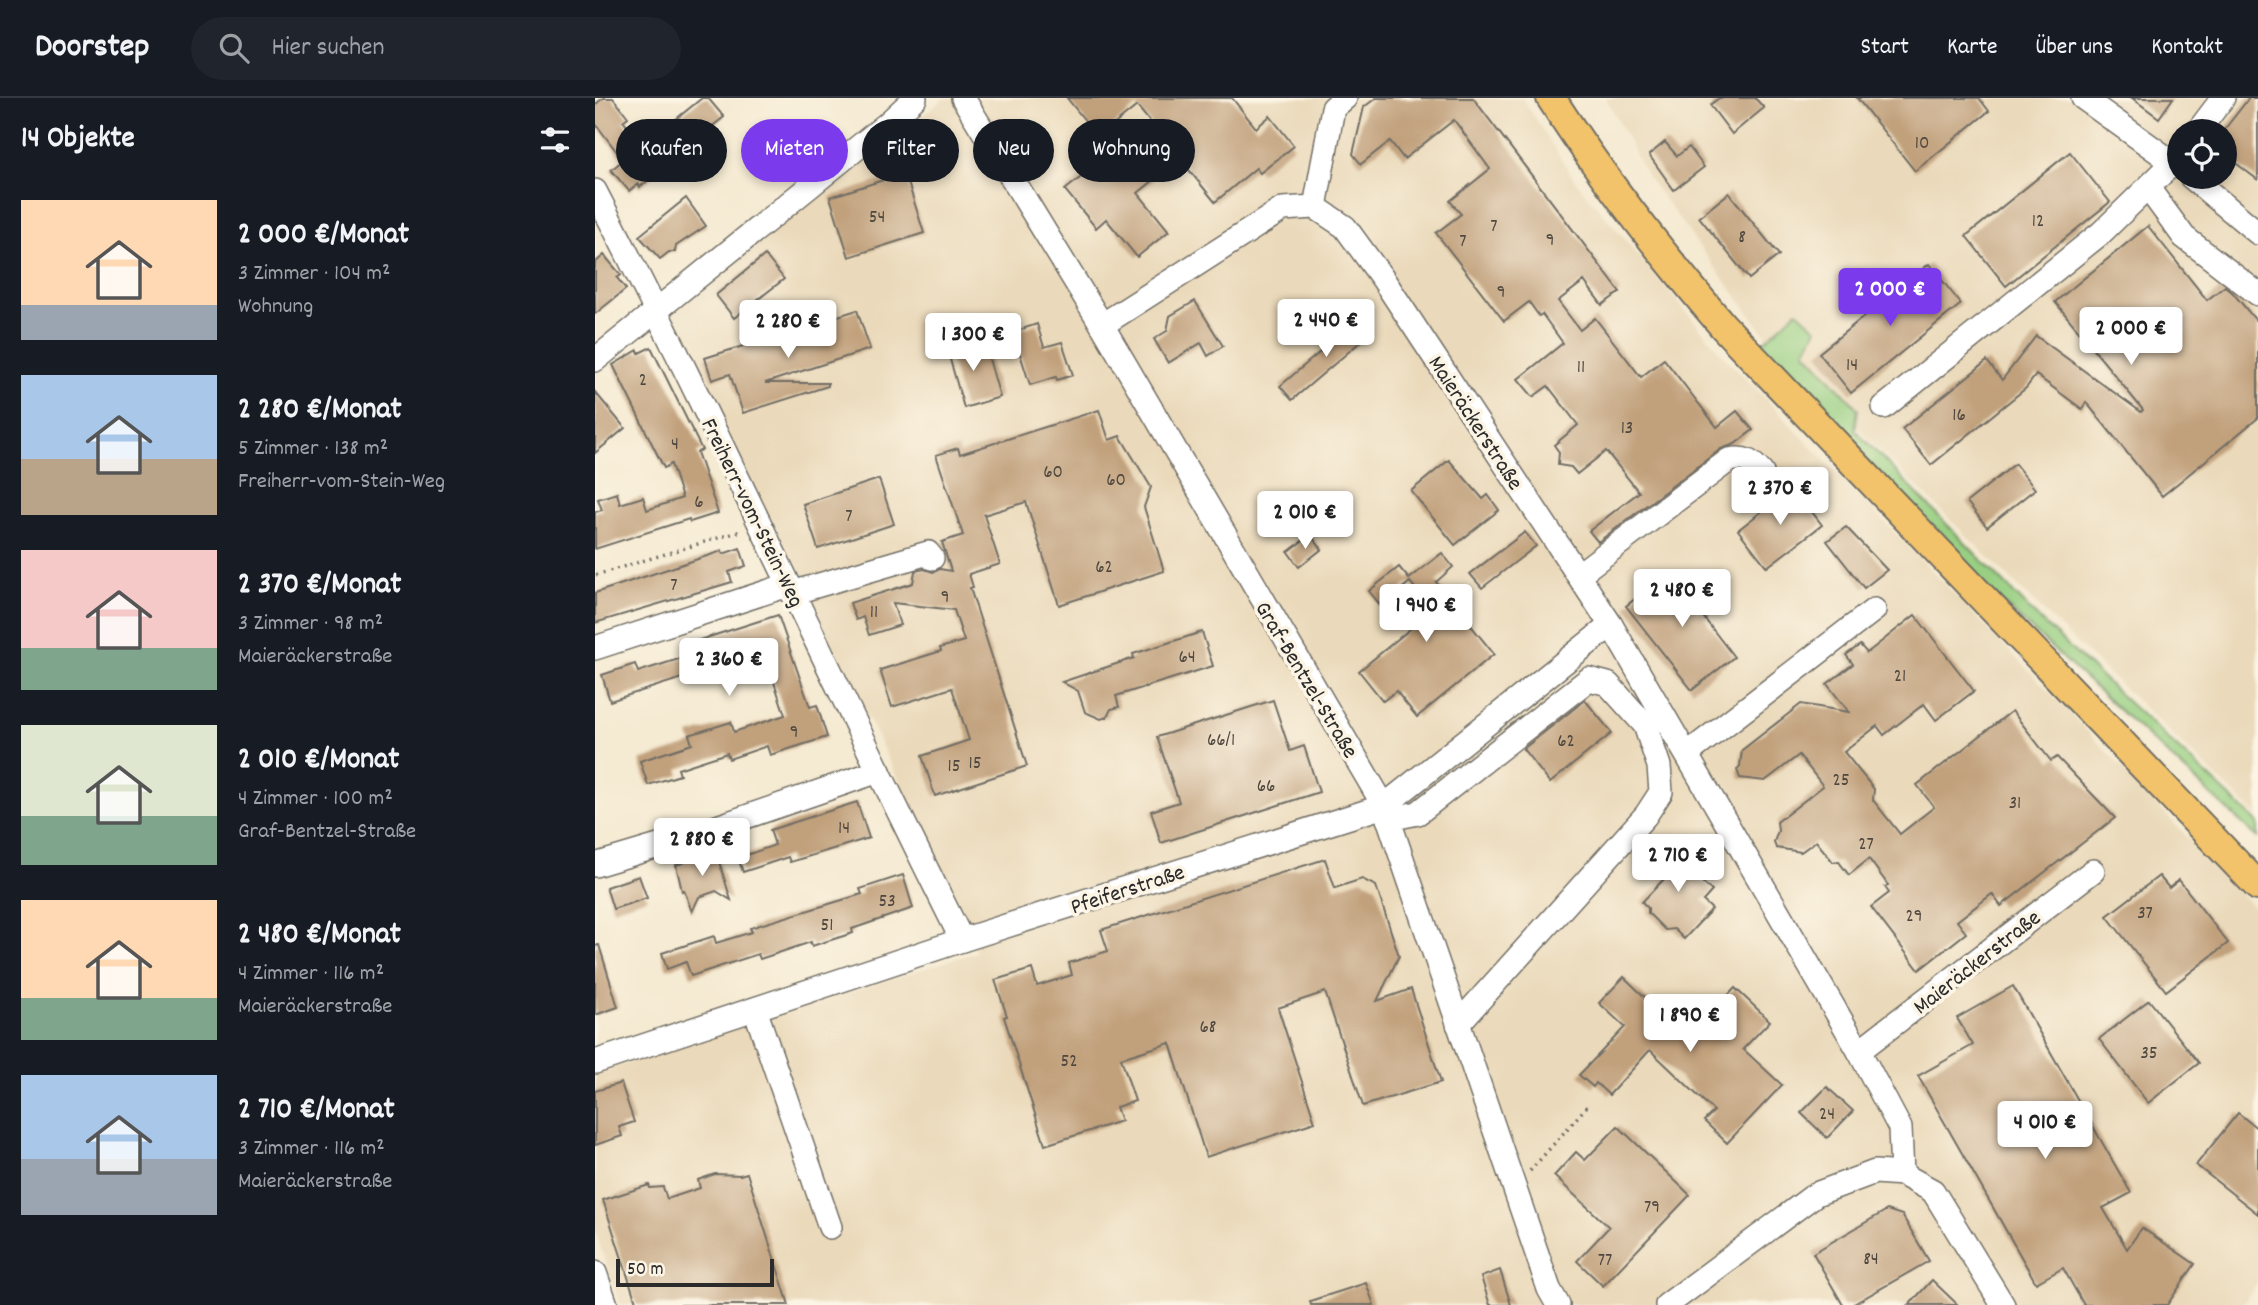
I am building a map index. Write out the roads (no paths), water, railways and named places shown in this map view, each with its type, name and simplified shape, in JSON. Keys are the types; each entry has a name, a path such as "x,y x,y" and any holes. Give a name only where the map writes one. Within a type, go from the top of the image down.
{"main road":[{"path":"1551,98 1608,183 1680,276 1723,326 2258,886"}],"street":[{"path":"595,360 888,123 915,98"},
{"name":"Graf-Bentzel-Straße","path":"963,98 1102,325 1386,813 1549,1289 1558,1305"},
{"path":"1102,325 1283,209 1315,207 1333,108 1345,98"},
{"path":"2083,98 2167,156"},
{"path":"2207,119 2223,98"},
{"path":"1884,407 2101,233 2148,188 2167,175"},
{"path":"2148,188 2184,237 2258,294"},
{"path":"2207,189 2258,233"},
{"name":"Freiherr-vom-Stein-Weg","path":"595,191 657,310 790,589 963,940"},
{"name":"Maieräckerstraße","path":"1315,207 1345,227 1383,279 1611,625 1859,1051 1900,1128 1902,1174"},
{"path":"1578,575 1729,460 1742,458 1754,464 1762,473"},
{"path":"595,649 790,589 928,553 932,558"},
{"path":"1687,754 1874,610"},
{"name":"Pfeiferstraße","path":"595,1062 963,940 1386,813 1611,625"},
{"path":"1386,813 1418,813 1589,679 1608,684 1645,725 1659,766 1661,792 1646,815 1458,1024"},
{"path":"595,865 682,839 879,771"},
{"name":"Maieräckerstraße","path":"1859,1051 2093,871"},
{"path":"755,1009 830,1227"},
{"path":"1667,1305 1816,1194 1875,1172 1902,1174 1933,1191 2003,1305"},
{"path":"595,1273 605,1305"}]}
